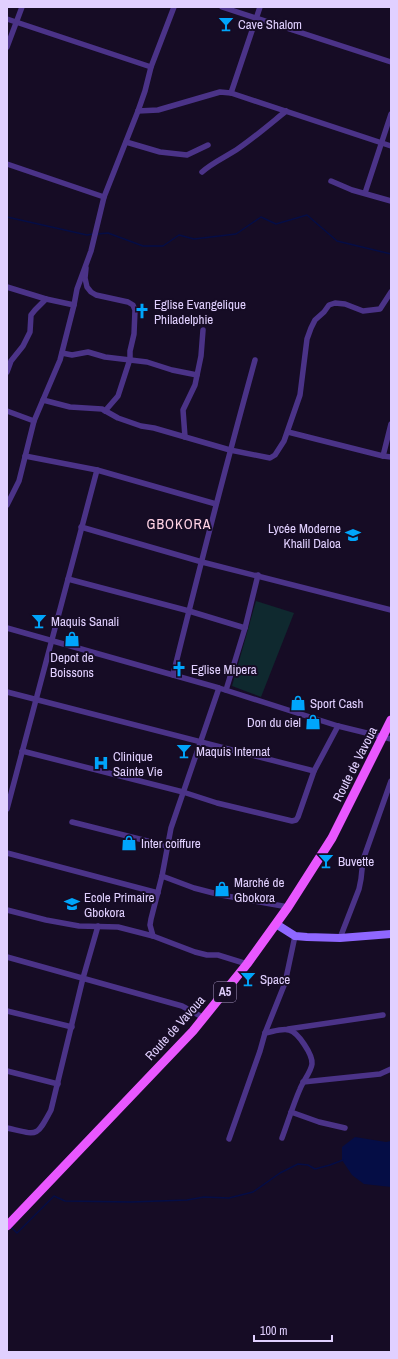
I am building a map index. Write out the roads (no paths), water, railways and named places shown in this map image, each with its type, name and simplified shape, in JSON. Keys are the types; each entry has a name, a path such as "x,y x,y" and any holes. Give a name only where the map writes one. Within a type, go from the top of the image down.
{"main road":[{"name":"Route de Vavoua","path":"7,1226 193,1031 247,964 288,907 332,838 387,738 391,720"}],"street":[{"path":"7,47 22,7"},
{"path":"7,505 19,480 34,421 60,360 77,289 97,228 104,197 138,111 151,67 174,7"},
{"path":"222,7 391,62"},
{"path":"231,93 260,7"},
{"path":"7,19 151,67"},
{"path":"138,111 158,110 220,92 231,93 391,146"},
{"path":"202,172 210,165 227,156 249,141 286,111"},
{"path":"365,193 391,114"},
{"path":"126,142 160,152 187,155 208,145"},
{"path":"7,164 104,197"},
{"path":"331,181 352,190 391,201"},
{"path":"87,260 85,278 87,287 91,292 96,295 128,302 135,310 134,334 130,350 130,359 118,396 105,411"},
{"path":"7,287 46,299 74,305"},
{"path":"43,400 70,407 90,408 105,411 118,418 141,426 230,450 270,458 275,455 288,432 300,395 307,339 315,320 329,305 335,303 345,304 363,311 380,309 391,292"},
{"path":"7,372 9,360 23,346 30,332 31,315 46,299"},
{"path":"185,437 183,410 195,384 201,356 203,330"},
{"path":"62,353 72,356 88,352 105,357 147,362 172,370 197,375"},
{"path":"173,675 230,450 255,360"},
{"path":"7,411 34,421"},
{"path":"383,456 391,424"},
{"path":"288,432 391,457"},
{"path":"25,456 97,470 216,504"},
{"path":"7,809 97,470"},
{"path":"81,527 202,562 391,610"},
{"path":"226,690 245,628 258,575"},
{"path":"68,579 189,611 245,628"},
{"path":"7,628 226,690 338,726 387,738"},
{"path":"153,936 150,925 172,828 219,688"},
{"path":"7,692 314,771"},
{"path":"22,752 292,821 296,820 298,817 314,771 338,726"},
{"path":"340,938 358,889 362,875 363,860 390,784"},
{"path":"72,822 168,846"},
{"path":"7,853 158,893"},
{"path":"162,876 194,888 221,895 288,907"},
{"path":"7,910 46,920 79,926 118,926 153,936 195,952 208,955 218,955 247,964"},
{"path":"276,924 295,936 340,938 391,934"},
{"path":"7,1128 33,1133 41,1128 52,1110 83,978 98,926"},
{"path":"229,1139 265,1033 285,983 295,936"},
{"path":"7,957 182,1006 204,1018"},
{"path":"7,1011 72,1027"},
{"path":"265,1033 383,1015"},
{"path":"282,1138 303,1082 312,1065 308,1050 297,1035 288,1029"},
{"path":"303,1082 380,1074 391,1069"},
{"path":"7,1071 58,1084"},
{"path":"292,1112 319,1122 345,1128"}],"waterway":[{"path":"97,234 108,233 143,246 163,246 179,235 194,239 236,234 261,217 276,224 307,215 337,241 391,254"},
{"path":"7,217 87,235 93,234"},
{"path":"10,1226 17,1233 54,1196 65,1201 131,1202 187,1200 204,1197 229,1198 253,1192 280,1173 298,1164 308,1165 315,1169 343,1160"}],"place":[{"name":"Cave Shalom","path":"226,24"},
{"name":"Eglise Evangelique Philadelphie","path":"142,311"},
{"name":"Lycée Moderne Khalil Daloa","path":"353,535"},
{"name":"Maquis Sanali","path":"39,621"},
{"name":"Depot de Boissons","path":"72,639"},
{"name":"Eglise Mipera","path":"179,669"},
{"name":"Sport Cash","path":"298,703"},
{"name":"Don du ciel","path":"313,722"},
{"name":"Maquis Internat","path":"184,751"},
{"name":"Clinique Sainte Vie","path":"101,763"},
{"name":"Inter coiffure","path":"129,843"},
{"name":"Buvette","path":"326,861"},
{"name":"Marché de Gbokora","path":"222,889"},
{"name":"Ecole Primaire Gbokora","path":"72,904"},
{"name":"Space","path":"248,979"}],"district":[{"name":"GBOKORA","path":"179,524"}]}
